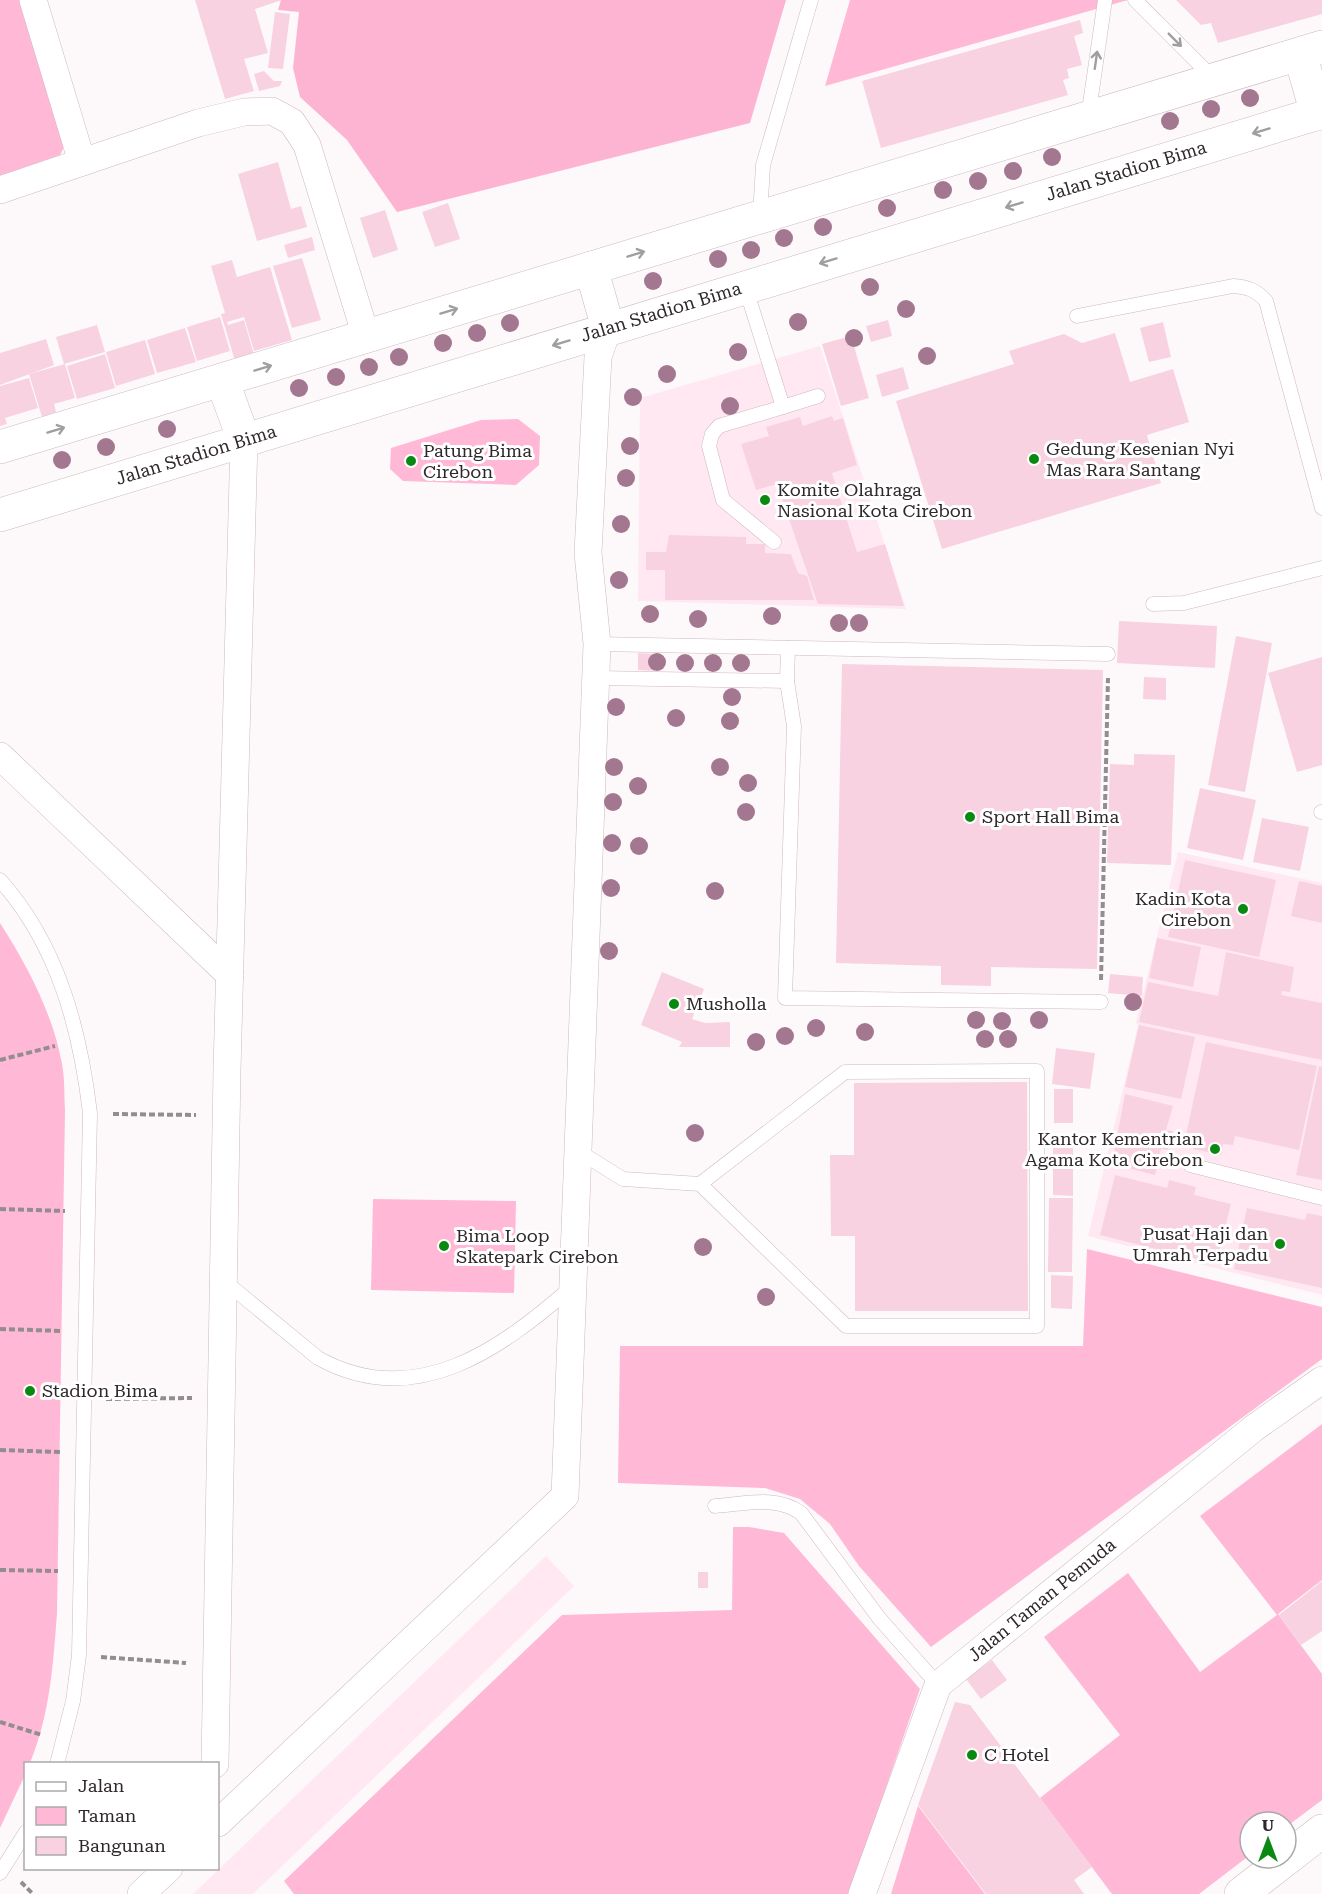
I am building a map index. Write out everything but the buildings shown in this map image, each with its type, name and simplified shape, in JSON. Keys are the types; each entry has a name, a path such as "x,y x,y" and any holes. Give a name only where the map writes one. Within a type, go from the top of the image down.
{"street":[{"path":"33,0 82,162"},
{"path":"0,447 1311,50 1320,119"},
{"path":"0,190 198,123 244,112 272,111 292,122 307,145 366,336"},
{"name":"Jalan Stadion Bima","path":"0,515 745,286 1320,119"},
{"path":"219,1823 565,1496 597,644 588,553 598,357 608,328 591,268"},
{"path":"215,1762 223,1280 244,440 222,380"},
{"path":"0,756 230,975"},
{"name":"Jalan Taman Pemuda","path":"938,1685 1254,1428 1322,1380"},
{"path":"862,1894 938,1685"},
{"path":"1241,1894 1322,1831"},
{"path":"141,1894 168,1870"}],"lane":[{"path":"760,217 763,165 811,0"},
{"path":"1088,117 1105,0"},
{"path":"1135,0 1215,79"},
{"path":"745,286 783,407"},
{"path":"1077,316 1233,286 1247,287 1258,292 1266,301 1322,508"},
{"path":"774,542 723,500 709,446 712,434 719,426 818,396"},
{"path":"1153,604 1184,603 1322,568"},
{"path":"597,644 1108,654"},
{"path":"788,648 787,681 794,726 785,998 1101,1002"},
{"path":"596,678 787,681"},
{"path":"0,880 31,924 54,964 71,1007 85,1069 90,1113 79,1655 74,1701 58,1762"},
{"path":"578,1151 623,1179 700,1184 846,1326 1037,1326 1037,1071 845,1072 700,1184"},
{"path":"1190,1165 1322,1198"},
{"path":"223,1280 318,1358 333,1366 380,1378 415,1377 458,1366 495,1348 529,1325 573,1286"},
{"path":"715,1506 767,1502 787,1503 801,1513 879,1618 938,1685"},
{"path":"0,1873 24,1835"}],"path":[{"path":"1101,1002 1108,654"},
{"path":"0,1060 61,1044"},
{"path":"90,1113 227,1115"},
{"path":"0,1209 69,1211"},
{"path":"0,1329 66,1331"},
{"path":"85,1399 221,1397"},
{"path":"0,1450 64,1452"},
{"path":"0,1570 61,1571"},
{"path":"79,1655 217,1665"},
{"path":"0,1722 46,1736"}],"shaded area":[{"path":"281,0 786,0 750,123 397,212 347,140 300,97 293,68 299,12 278,10"},
{"path":"820,346 906,609 638,601 640,398"},
{"name":"Kantor Kementrian Agama Kota Cirebon","path":"1178,852 1322,883 1322,1295 1088,1236 1138,1026 1136,1022"},
{"path":"546,1556 574,1586 253,1894 193,1894"}],"green space":[{"path":"0,0 24,0 65,145 60,155 0,176"},
{"path":"850,0 1128,0 825,86"},
{"path":"518,419 540,436 539,465 516,485 403,481 390,469 391,448 481,420"},
{"name":"Stadion Bima","path":"0,923 20,956 46,1008 63,1070 65,1110 57,1613 54,1652 50,1690 37,1745 30,1762 24,1762 24,1777 0,1828"},
{"name":"Bima Loop Skatepark Cirebon","path":"373,1199 516,1201 514,1293 371,1290"},
{"path":"1087,1249 1322,1307 1322,1359 931,1647 859,1566 830,1524 800,1499 765,1488 618,1483 620,1346 1083,1346"},
{"path":"1322,1424 1322,1580 1278,1614 1322,1674 1322,1800 1298,1818 1298,1810 1238,1810 1238,1864 1199,1894 1112,1894 1040,1798 1120,1735 1044,1637 1128,1573 1200,1672 1277,1615 1200,1516"},
{"path":"733,1527 749,1527 784,1533 920,1689 849,1894 294,1894 284,1881 562,1615 732,1610"},
{"path":"918,1806 985,1894 891,1894"}],"place":[{"name":"Gedung Kesenian Nyi Mas Rara Santang","path":"1034,459"},
{"name":"Patung Bima Cirebon","path":"411,461"},
{"name":"Komite Olahraga Nasional Kota Cirebon","path":"765,500"},
{"name":"Sport Hall Bima","path":"970,817"},
{"name":"Kadin Kota Cirebon","path":"1243,909"},
{"name":"Musholla","path":"674,1004"},
{"name":"Kantor Kementrian Agama Kota Cirebon","path":"1215,1149"},
{"name":"Pusat Haji dan Umrah Terpadu","path":"1280,1244"},
{"name":"Bima Loop Skatepark Cirebon","path":"444,1246"},
{"name":"Stadion Bima","path":"30,1391"},
{"name":"C Hotel","path":"972,1755"}]}
